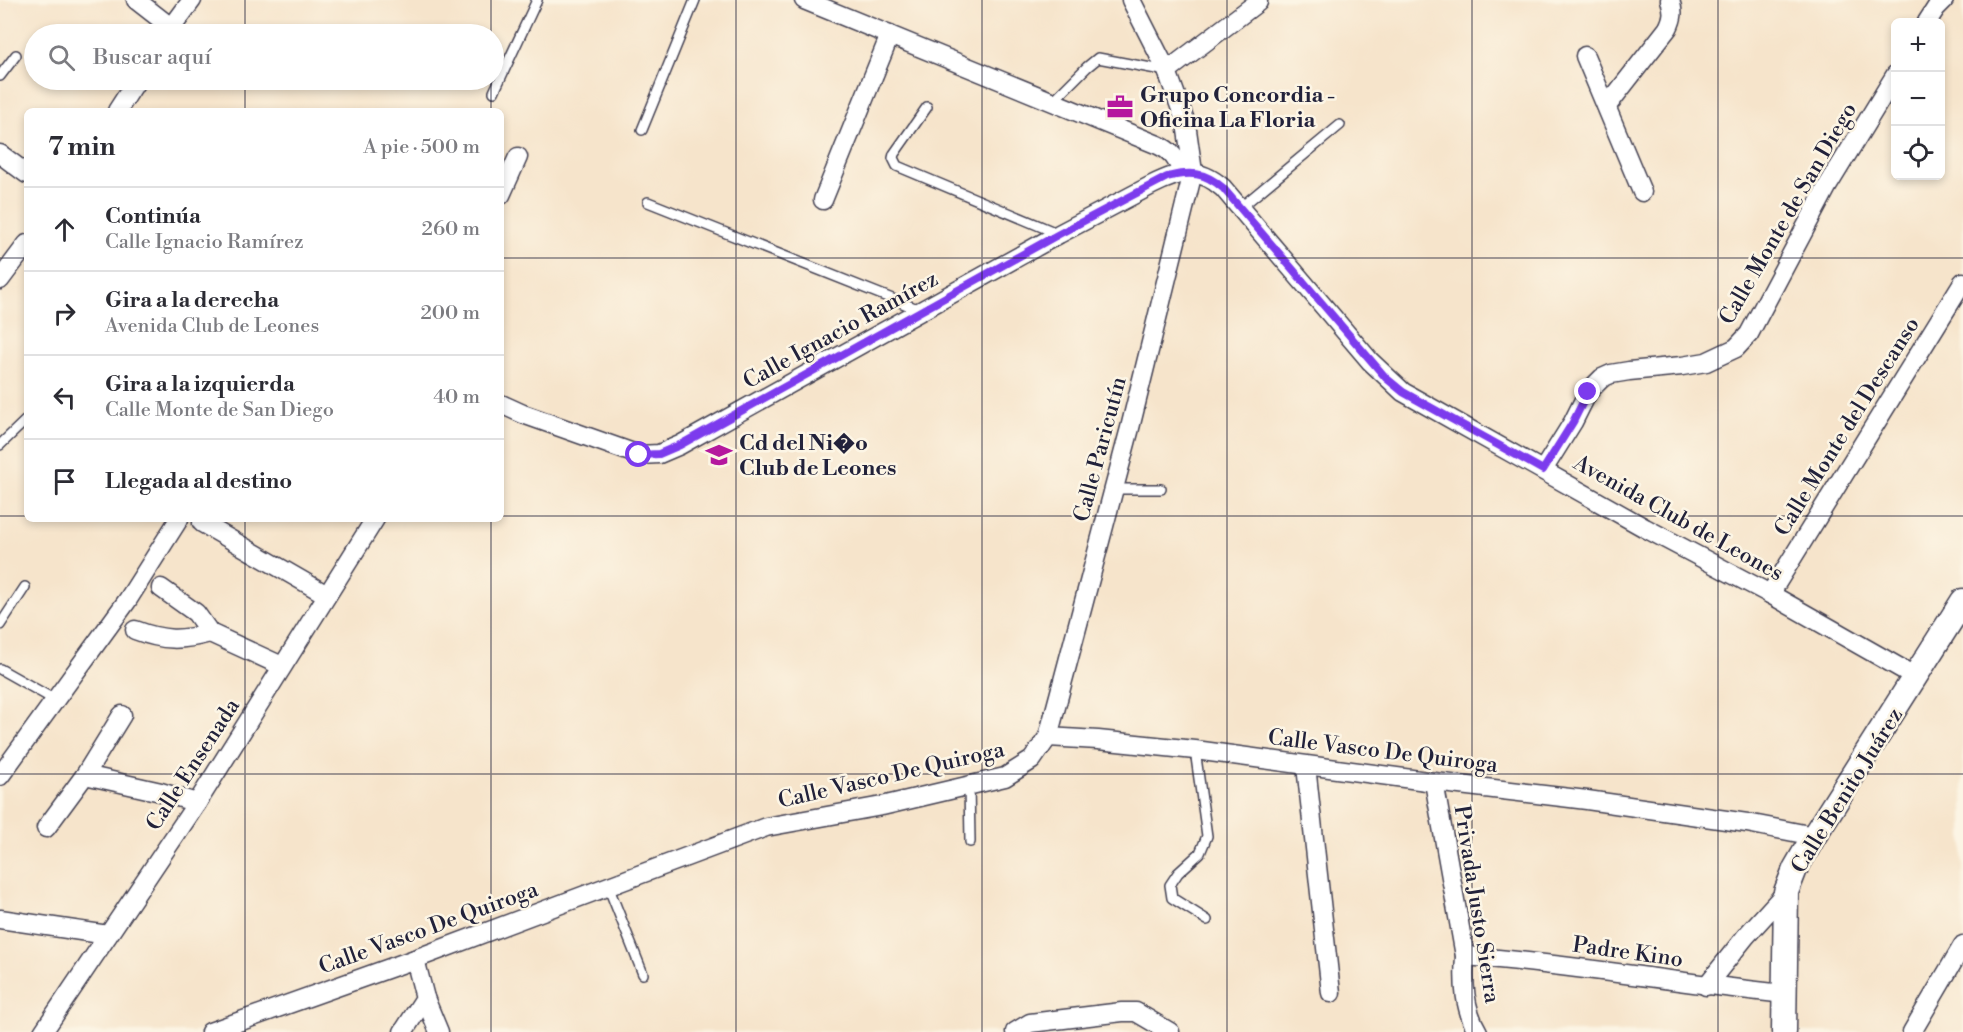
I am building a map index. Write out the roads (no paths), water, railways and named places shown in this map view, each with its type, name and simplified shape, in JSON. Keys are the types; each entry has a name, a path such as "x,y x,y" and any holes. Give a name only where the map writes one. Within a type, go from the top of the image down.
{"street":[{"path":"136,0 162,24"},
{"path":"175,24 192,0"},
{"path":"804,0 1168,150 1188,172"},
{"path":"1131,0 1167,71 1186,123 1188,172"},
{"path":"1606,106 1668,28 1672,20 1673,9 1670,0"},
{"path":"1930,18 1944,0"},
{"path":"1167,71 1258,1"},
{"path":"823,200 890,35"},
{"path":"1585,56 1642,192"},
{"name":"Calle Monte de San Diego","path":"1543,470 1573,422 1588,392 1602,378 1629,371 1706,362 1736,348 1749,334 1827,187 1891,82"},
{"path":"119,108 131,90"},
{"path":"0,154 24,172"},
{"path":"504,188 518,157"},
{"name":"Avenida Club de Leones","path":"1188,172 1205,175 1215,181 1386,378 1403,392 1916,677"},
{"name":"Calle Ignacio Ramírez","path":"504,405 639,455 659,454 680,445 1059,234 1167,177 1188,172"},
{"name":"Calle Paricutín","path":"1047,737 1113,489 1188,172"},
{"path":"0,280 24,248"},
{"name":"Calle Monte del Descanso","path":"1770,594 1963,282"},
{"path":"0,776 127,601 177,522"},
{"name":"Calle Ensenada","path":"43,1032 197,803 373,522"},
{"path":"202,523 327,596"},
{"path":"161,588 196,613 210,633 282,666"},
{"name":"Calle Benito Juárez","path":"1784,1032 1786,892 1795,869 1963,600"},
{"path":"135,630 160,638 177,639 210,633"},
{"path":"46,828 85,776 122,715"},
{"name":"Calle Vasco De Quiroga","path":"210,1032 416,959 766,827 882,806 1005,777 1032,760 1047,737 1195,750 1630,806 1747,823 1814,836"},
{"path":"1306,765 1331,993"},
{"path":"85,776 161,792 197,803"},
{"name":"Privada Justo Sierra","path":"1434,782 1465,956 1463,977 1466,1000 1478,1032"},
{"path":"1707,986 1746,936 1786,892"},
{"path":"0,919 108,935"},
{"path":"1912,1032 1958,964 1963,945"},
{"name":"Padre Kino","path":"1465,956 1541,962 1707,986 1784,994"},
{"path":"416,959 425,998 439,1032"},
{"path":"403,1032 425,998"},
{"path":"1015,1032 1030,1023 1136,1012 1170,1032"}],"lane":[{"path":"504,71 537,0"},
{"path":"642,130 695,0"},
{"path":"0,76 16,55"},
{"path":"1053,101 1098,58 1167,71"},
{"path":"927,107 894,154 893,158 897,166 1059,234"},
{"path":"1240,208 1340,124"},
{"path":"648,202 922,311"},
{"path":"0,445 24,421"},
{"path":"1113,489 1161,489"},
{"path":"0,625 25,587"},
{"path":"0,669 55,700"},
{"path":"1195,750 1207,836 1200,853 1178,873 1170,885 1172,898 1207,920"},
{"path":"969,784 970,842"},
{"path":"608,886 643,974"}],"place":[{"name":"Grupo Concordia - Oficina La Floria","path":"1120,107"},
{"name":"Cd del Ni�o Club de Leones","path":"719,455"}]}
